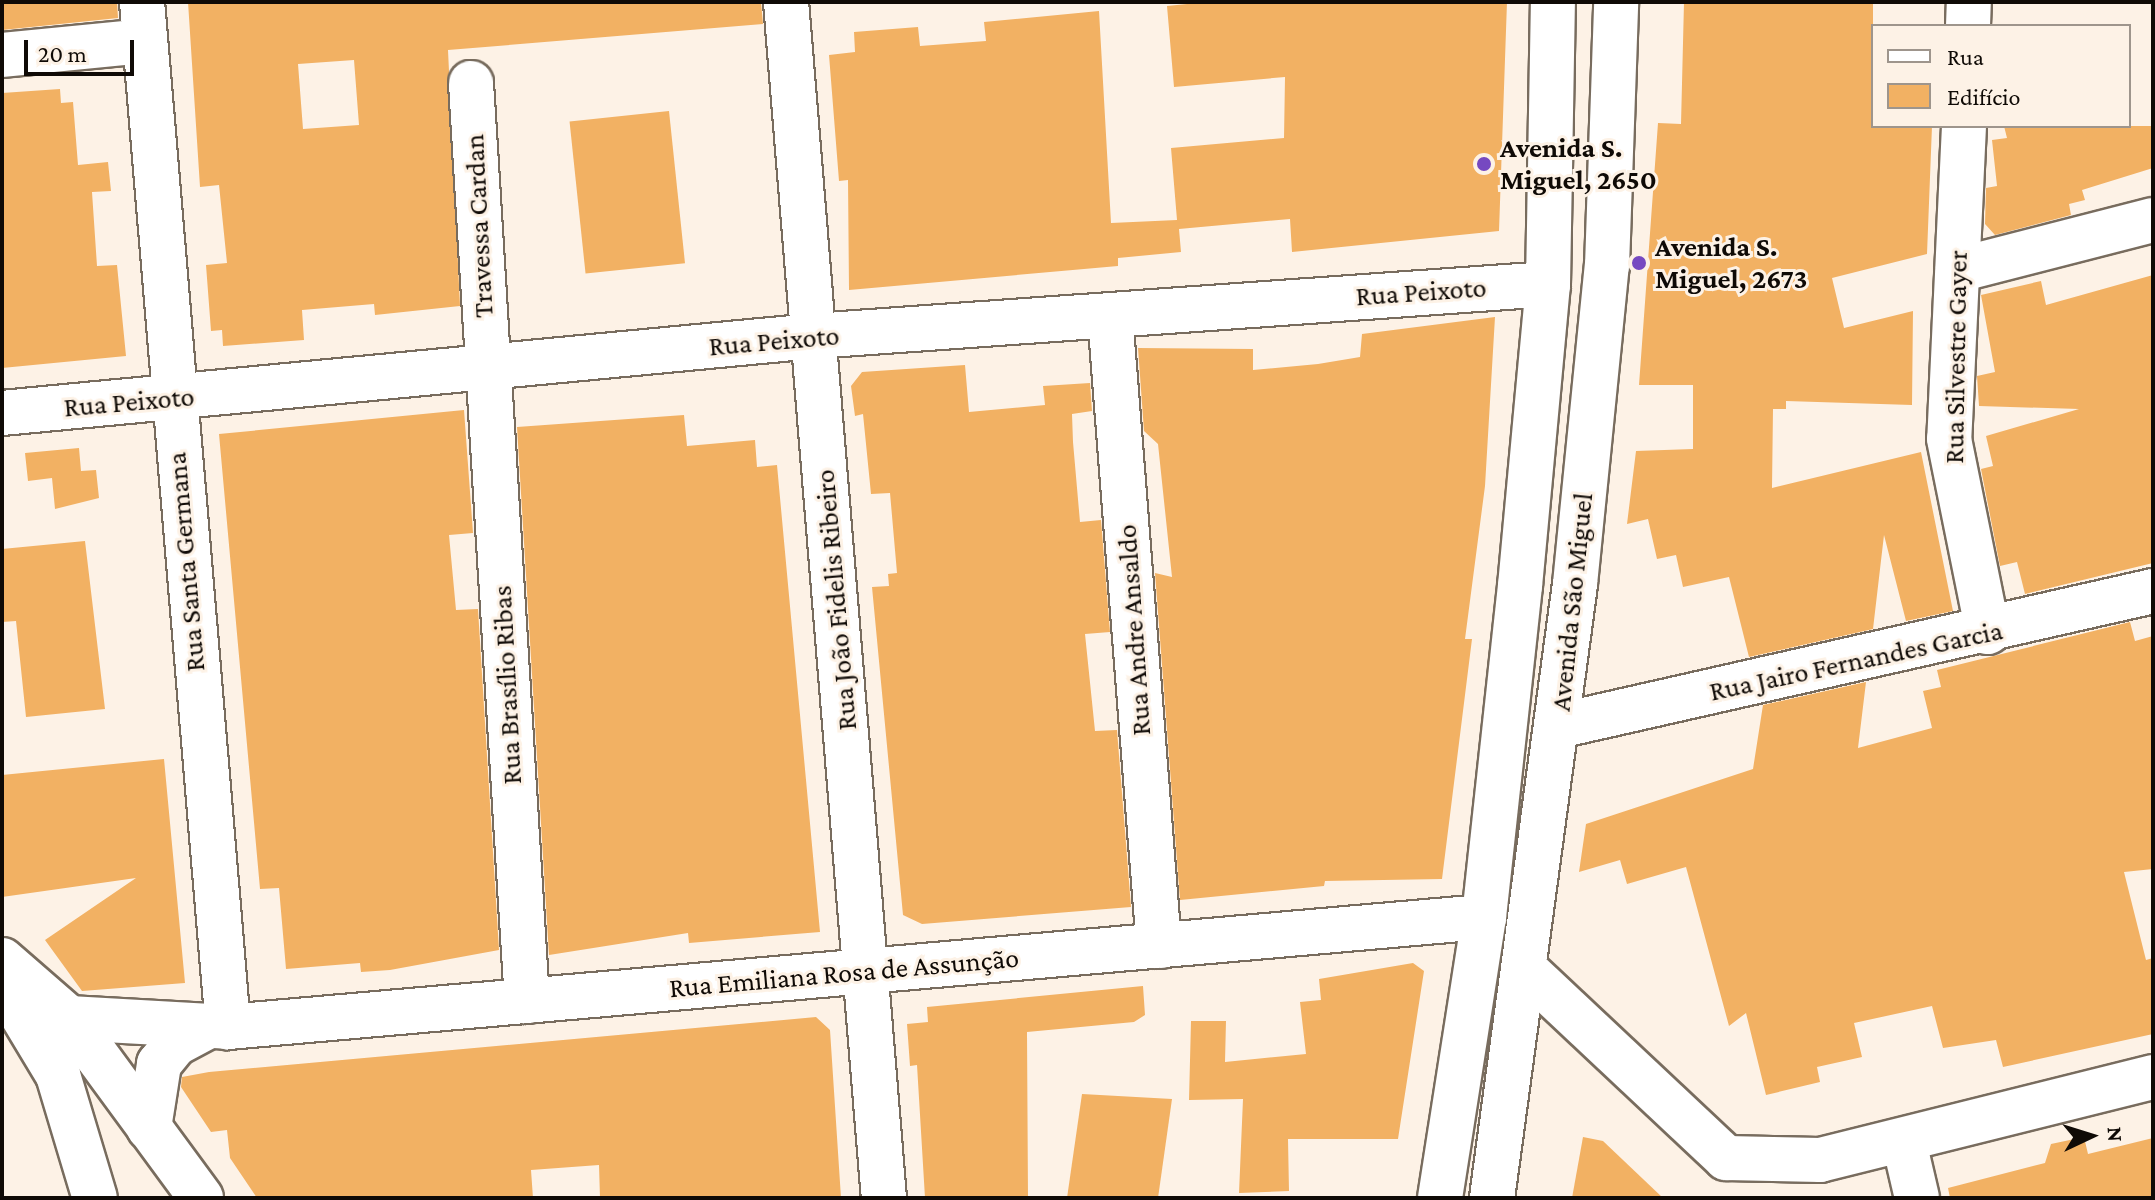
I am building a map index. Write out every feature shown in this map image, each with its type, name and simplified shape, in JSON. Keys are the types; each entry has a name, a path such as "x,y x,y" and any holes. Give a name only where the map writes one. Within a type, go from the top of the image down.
{"street":[{"name":"Rua João Fidelis Ribeiro","path":"786,2 884,1198"},
{"name":"Avenida São Miguel","path":"1440,1198 1484,917 1548,284 1553,2"},
{"name":"Avenida São Miguel","path":"1492,1198 1528,972 1558,726 1607,266 1616,2"},
{"path":"1968,24 1969,2"},
{"path":"2,55 143,22"},
{"name":"Rua Santa Germana","path":"143,22 216,1028"},
{"name":"Travessa Cardan","path":"471,83 488,370"},
{"name":"Rua Silvestre Gayer","path":"1964,128 1949,439 1988,632"},
{"path":"1958,270 2153,220"},
{"name":"Rua Peixoto","path":"2,413 488,370 814,336 1548,284"},
{"name":"Rua Andre Ansaldo","path":"1110,315 1159,946"},
{"name":"Rua Brasílio Ribas","path":"488,370 527,1001"},
{"name":"Rua Jairo Fernandes Garcia","path":"1558,726 1988,632 2153,591"},
{"name":"Rua Emiliana Rosa de Assunção","path":"69,1018 216,1028 1484,917"},
{"path":"2,960 69,1018 201,1198"},
{"path":"1528,972 1726,1158 1798,1162 1904,1142 2153,1077"},
{"path":"2,982 58,1075 95,1198"},
{"name":"Rua Emiliana Rosa de Assunção","path":"149,1128 159,1064 175,1044 216,1028"},
{"path":"1904,1142 1917,1198"}],"building":[{"path":"2,2 117,2 118,18 2,30"},
{"path":"188,2 761,2 763,24 448,50 460,306 375,315 374,304 302,310 304,340 223,346 222,330 211,331 206,265 227,263 219,185 200,187","holes":["354,60 359,125 303,129 298,64"]},
{"path":"1207,2 1507,2 1499,231 1292,252 1290,219 1179,229 1181,252 1118,258 1118,266 849,290 848,180 839,181 829,55 855,52 854,32 918,27 920,46 986,41 984,22 1099,11 1111,223 1177,220 1171,148 1284,138 1285,77 1174,87 1167,6"},
{"path":"1684,2 1873,2 1871,128 1932,128 1927,254 1832,278 1844,328 1913,311 1912,405 1786,401 1786,409 1773,409 1772,488 1921,452 1953,611 1906,621 1884,535 1873,629 1749,657 1729,577 1683,587 1676,555 1657,559 1648,519 1627,524 1636,451 1693,449 1693,385 1639,385 1658,123 1681,124"},
{"path":"60,89 61,103 73,102 78,165 108,162 111,191 92,192 97,266 117,265 126,356 2,368 2,93"},
{"path":"669,111 685,263 586,274 570,121"},
{"path":"2153,126 2153,168 2082,190 2085,200 2069,204 2071,215 1995,235 1985,224 1986,188 1997,186 1992,140 2007,138 2004,128"},
{"path":"2153,275 2153,563 2025,594 2017,562 2000,566 1981,469 1993,466 1986,436 2079,409 1979,406 1977,376 1995,372 1981,295 2041,281 2046,305"},
{"path":"1495,317 1485,486 1465,639 1472,639 1442,879 1325,881 1324,886 1180,900 1155,573 1172,577 1158,444 1144,431 1138,348 1253,349 1253,370 1360,357 1362,334"},
{"path":"965,365 969,412 1045,405 1043,386 1090,383 1092,411 1072,414 1073,442 1080,522 1101,520 1110,632 1085,634 1095,731 1117,730 1131,907 922,924 903,915 872,587 889,586 888,574 897,573 890,493 871,494 863,414 855,416 851,386 862,372"},
{"path":"464,410 473,533 449,535 456,610 478,609 499,950 390,970 361,972 360,963 286,969 279,888 260,889 219,434"},
{"path":"684,415 687,446 755,440 757,467 777,465 820,932 689,943 688,933 549,955 517,427"},
{"path":"79,448 81,471 96,470 99,498 55,509 52,478 28,481 25,453"},
{"path":"85,541 105,709 26,717 16,621 2,622 2,549"},
{"path":"2130,622 2135,641 2153,636 2153,869 2124,872 2146,960 2153,958 2153,1034 2003,1067 1996,1040 1943,1048 1932,1006 1854,1023 1862,1057 1817,1067 1820,1082 1766,1095 1746,1013 1729,1026 1686,867 1627,884 1620,860 1579,872 1586,824 1753,769 1763,705 1866,682 1858,748 1932,728 1923,691 1941,687 1937,670"},
{"path":"164,759 185,983 82,991 45,940 136,878 2,897 2,775"},
{"path":"1413,963 1424,971 1398,1139 1288,1139 1289,1191 1239,1193 1243,1099 1189,1100 1191,1021 1226,1021 1225,1062 1306,1054 1300,1002 1321,1000 1319,979"},
{"path":"1143,986 1145,1015 1134,1022 1027,1032 1028,1198 925,1198 917,1065 910,1066 907,1024 928,1022 927,1007"},
{"path":"816,1017 830,1030 841,1198 600,1198 599,1165 531,1170 533,1198 257,1198 230,1158 227,1130 211,1132 181,1087 182,1077 209,1072"},
{"path":"1082,1094 1172,1099 1158,1198 1067,1198"},
{"path":"1583,1137 1603,1141 1663,1198 1572,1198"},
{"path":"2084,1137 2088,1154 2153,1138 2153,1198 1950,1198 1948,1188 2045,1163 2051,1144"}],"place":[{"name":"Avenida S. Miguel, 2650","path":"1484,164"},
{"name":"Avenida S. Miguel, 2673","path":"1639,263"}]}
